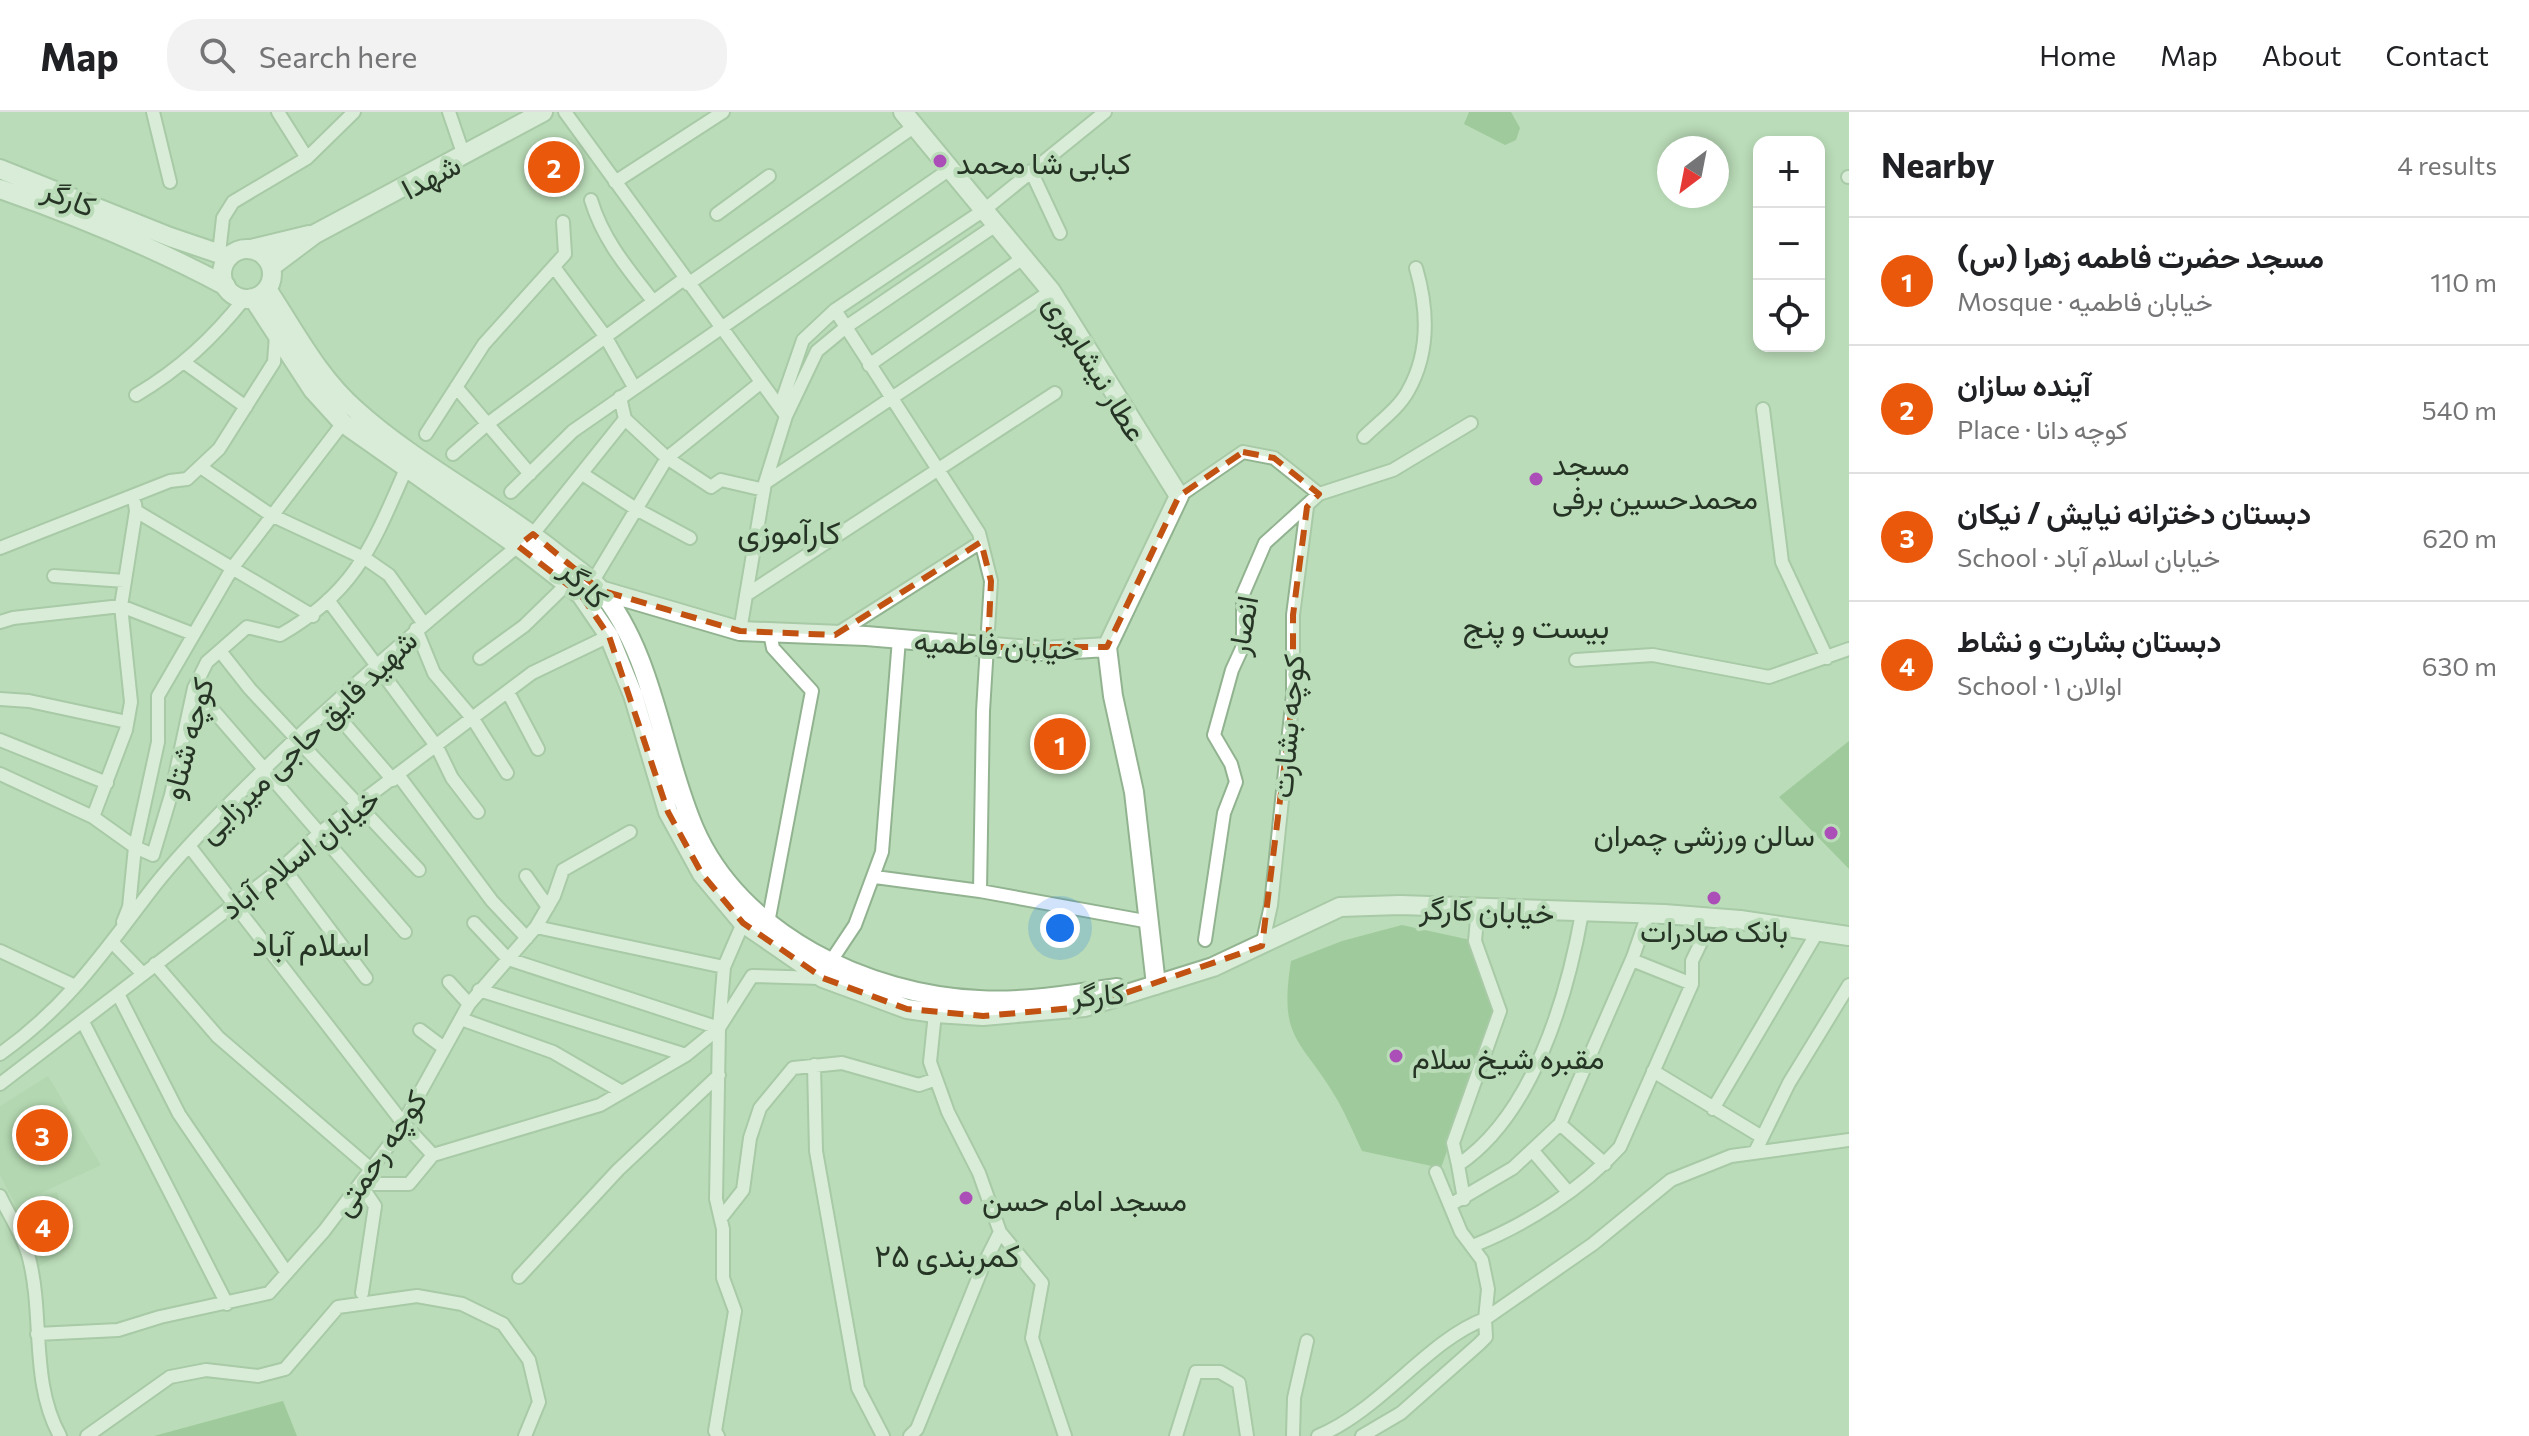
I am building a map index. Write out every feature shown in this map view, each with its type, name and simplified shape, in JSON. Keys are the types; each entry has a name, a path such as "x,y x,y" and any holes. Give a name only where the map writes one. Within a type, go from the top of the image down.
{"main road":[{"name":"شهدا","path":"315,234 543,112"},
{"name":"عطار نیشابوری","path":"909,119 1051,291 1179,496"},
{"name":"کارگر","path":"0,169 224,255"},
{"name":"کارگر","path":"0,189 58,209 176,259 226,286"},
{"path":"315,234 271,267 255,295 226,286 222,274 224,255 315,234"},
{"path":"251,249 266,257 271,267"},
{"name":"کارگر","path":"255,295 276,335 313,390 343,423 406,469 596,586 632,640 694,829 726,878 768,923 826,971 911,991 978,1000 1030,1000 1118,988 1148,988"},
{"name":"کارگر","path":"255,295 353,408 525,540 581,595 609,636 633,695 658,785 681,841 702,874 743,923 826,971 907,1009 983,1016 1085,1007 1148,988"},
{"path":"1107,647 1179,496"},
{"name":"خیابان فاطمیه","path":"596,586 740,631 899,639 1042,651 1107,647 1113,696 1134,792 1150,922 1148,988"},
{"name":"خیابان کارگر","path":"1148,988 1262,946 1340,907 1648,914 1740,920 1849,936"}],"street":[{"path":"153,112 170,182"},
{"path":"278,112 307,158"},
{"path":"224,255 225,210 307,158 354,112"},
{"path":"449,112 464,156"},
{"path":"565,112 759,384 786,416"},
{"path":"615,182 723,112"},
{"path":"786,416 784,395 803,340 835,310 984,210 1105,112"},
{"path":"453,454 486,425 605,336 909,119"},
{"path":"511,492 573,431 718,327 950,169"},
{"path":"1031,171 1060,233"},
{"path":"717,214 769,176"},
{"path":"591,200 598,223 617,256 653,301"},
{"path":"426,434 484,344 565,254 563,222"},
{"path":"740,631 765,486 786,416 817,351 846,327 996,225"},
{"path":"869,365 1023,258"},
{"path":"554,267 605,336 634,387"},
{"path":"1364,437 1408,392 1426,333 1426,303 1416,268"},
{"path":"620,397 625,419 667,458 711,487 721,480 765,486 1051,291"},
{"path":"136,395 185,363 255,295"},
{"path":"835,310 981,542 991,581 983,711 980,891"},
{"path":"0,548 170,481 187,479 202,468 274,362 276,335"},
{"path":"185,363 246,407"},
{"path":"596,586 667,458 759,384"},
{"path":"456,387 530,474"},
{"path":"746,595 1055,393"},
{"path":"1763,409 1782,562 1827,658"},
{"name":"شهید فایق حاجی میرزایی","path":"114,944 156,884 190,847 266,769 377,665 525,540 584,475 625,419"},
{"path":"0,1054 42,1024 114,944 129,907 135,847 158,742 158,696 233,567 343,423"},
{"name":"انصار","path":"1205,940 1224,813 1236,782 1231,764 1214,735 1243,646 1243,594 1265,543 1319,494 1393,470 1471,423"},
{"path":"1179,496 1243,452 1274,458 1319,494"},
{"path":"202,468 271,515 366,559 389,575 420,626 434,673 473,719 507,773"},
{"name":"کوچه شتاو","path":"135,847 153,855 171,795 194,688 207,662 247,627 280,635 313,616 366,559 406,469"},
{"path":"584,475 636,509 690,538"},
{"path":"93,817 127,722 129,675 121,606 136,511 135,495"},
{"name":"کوچه بشارت","path":"1262,946 1271,905 1293,695 1293,615 1307,507"},
{"path":"136,511 313,616"},
{"path":"835,635 981,542"},
{"path":"54,576 125,581"},
{"path":"480,658 524,626 567,584"},
{"path":"328,600 437,747 452,778 478,812"},
{"path":"0,622 121,606 193,634"},
{"path":"768,923 812,691 773,648 770,633"},
{"name":"خیابان اسلام آباد","path":"0,1084 283,867 321,832 532,673 609,636"},
{"path":"360,1184 409,1184 433,1155 600,1105 686,1055 719,1028 752,976 826,971 855,925 882,852 899,639"},
{"path":"1576,660 1653,655 1769,677 1849,649"},
{"path":"220,651 250,689 419,870"},
{"path":"194,688 405,932"},
{"path":"508,692 538,749"},
{"path":"0,699 29,701 127,722"},
{"path":"331,708 396,778 492,901 531,933 724,967"},
{"path":"0,740 107,783"},
{"path":"0,774 93,817 135,847"},
{"name":"کوچه رحمتی","path":"37,1334 118,1330 160,1317 269,1293 360,1184 403,1123 469,1004 531,933 548,907 563,870 630,832"},
{"path":"190,847 403,1123 433,1155"},
{"path":"283,867 366,978"},
{"path":"526,876 548,907"},
{"path":"875,877 980,891 1150,922"},
{"path":"1464,1199 1453,1143 1500,1011 1475,941 1478,908"},
{"path":"1458,1165 1478,1151 1519,1098 1560,1006 1582,913"},
{"path":"1450,1205 1513,1168 1560,1124 1632,960 1648,914"},
{"path":"474,923 508,959 719,1028"},
{"path":"718,1436 715,1431 735,1311 723,1278 721,1218 716,1199 714,1145 719,1028 724,967 743,923"},
{"path":"1713,1109 1818,931"},
{"path":"1475,1245 1500,1235 1568,1192 1605,1164 1620,1147 1692,984 1692,961 1704,936"},
{"path":"114,944 143,974"},
{"path":"0,951 75,986"},
{"path":"1632,960 1692,984"},
{"path":"155,964 218,1037 371,1169"},
{"path":"449,982 469,1004"},
{"path":"1756,1150 1789,1083 1849,985"},
{"path":"479,990 686,1055"},
{"path":"118,994 179,1114 287,1273"},
{"path":"935,1013 930,1062 948,1112 979,1173 1000,1232 1042,1283 1032,1338 1065,1436"},
{"path":"461,1019 553,1052 622,1092"},
{"path":"83,1022 227,1304"},
{"path":"420,1030 444,1048"},
{"path":"721,1218 743,1190 750,1138 760,1108 793,1068 842,1063 919,1085 936,1079"},
{"path":"814,1065 816,1151 858,1388 883,1436"},
{"path":"1653,1071 1762,1137"},
{"path":"519,1277 618,1170 719,1075"},
{"path":"1560,1124 1605,1164"},
{"path":"1318,1436 1381,1397 1467,1326 1485,1319 1593,1244 1671,1180 1706,1164 1756,1150 1849,1140"},
{"path":"1532,1150 1568,1192"},
{"path":"1362,1436 1401,1413 1486,1337 1488,1289 1482,1260 1475,1245 1461,1232 1436,1172"},
{"path":"360,1184 375,1206 362,1293"},
{"path":"0,1196 29,1257 51,1420 60,1436"},
{"path":"910,1436 917,1429 983,1266 1000,1232"},
{"path":"87,1436 170,1377 206,1370 258,1376 285,1369 338,1307 417,1296 462,1304 503,1324 529,1360 539,1402 525,1436"},
{"path":"1293,1436 1294,1398 1307,1341"},
{"path":"1176,1436 1196,1372 1220,1372 1239,1383 1247,1436"}],"highlighted area":[{"path":"1243,452 1274,458 1319,494 1307,507 1293,615 1293,695 1262,946 1085,1007 983,1016 907,1009 823,978 743,923 702,874 668,812 609,636 581,595 518,546 533,534 600,590 740,631 835,635 981,542 991,581 988,647 1107,647 1179,496"}],"shaded area":[{"path":"1469,112 1511,112 1520,128 1516,140 1505,145 1464,124"},
{"name":"سالن ورزشی چمران","path":"1849,741 1849,869 1779,797"},
{"path":"1402,925 1475,941 1497,1008 1441,1168 1362,1151 1338,1101 1296,1038 1288,1009 1291,961 1342,941"},
{"path":"48,1076 101,1165 24,1201 57,1192 70,1248 38,1267 11,1206 15,1204 0,1175 0,1106"},
{"path":"283,1401 297,1436 154,1436"}],"place":[{"name":"کبابی شا محمد","path":"940,161"},
{"name":"آینده سازان","path":"554,167"},
{"name":"مسجد محمدحسین برفی","path":"1536,479"},
{"name":"مسجد حضرت فاطمه زهرا (س)","path":"1060,744"},
{"name":"سالن ورزشی چمران","path":"1831,833"},
{"name":"بانک صادرات","path":"1714,898"},
{"name":"مقبره شیخ سلام","path":"1396,1056"},
{"name":"دبستان دخترانه نیایش / نیکان","path":"42,1135"},
{"name":"مسجد امام حسن","path":"966,1198"},
{"name":"دبستان بشارت و نشاط","path":"43,1226"}],"district":[{"name":"کارآموزی","path":"789,531"},
{"name":"بیست و پنج","path":"1536,625"},
{"name":"اسلام آباد","path":"311,943"},
{"name":"کمربندی ۲۵","path":"947,1254"}]}
